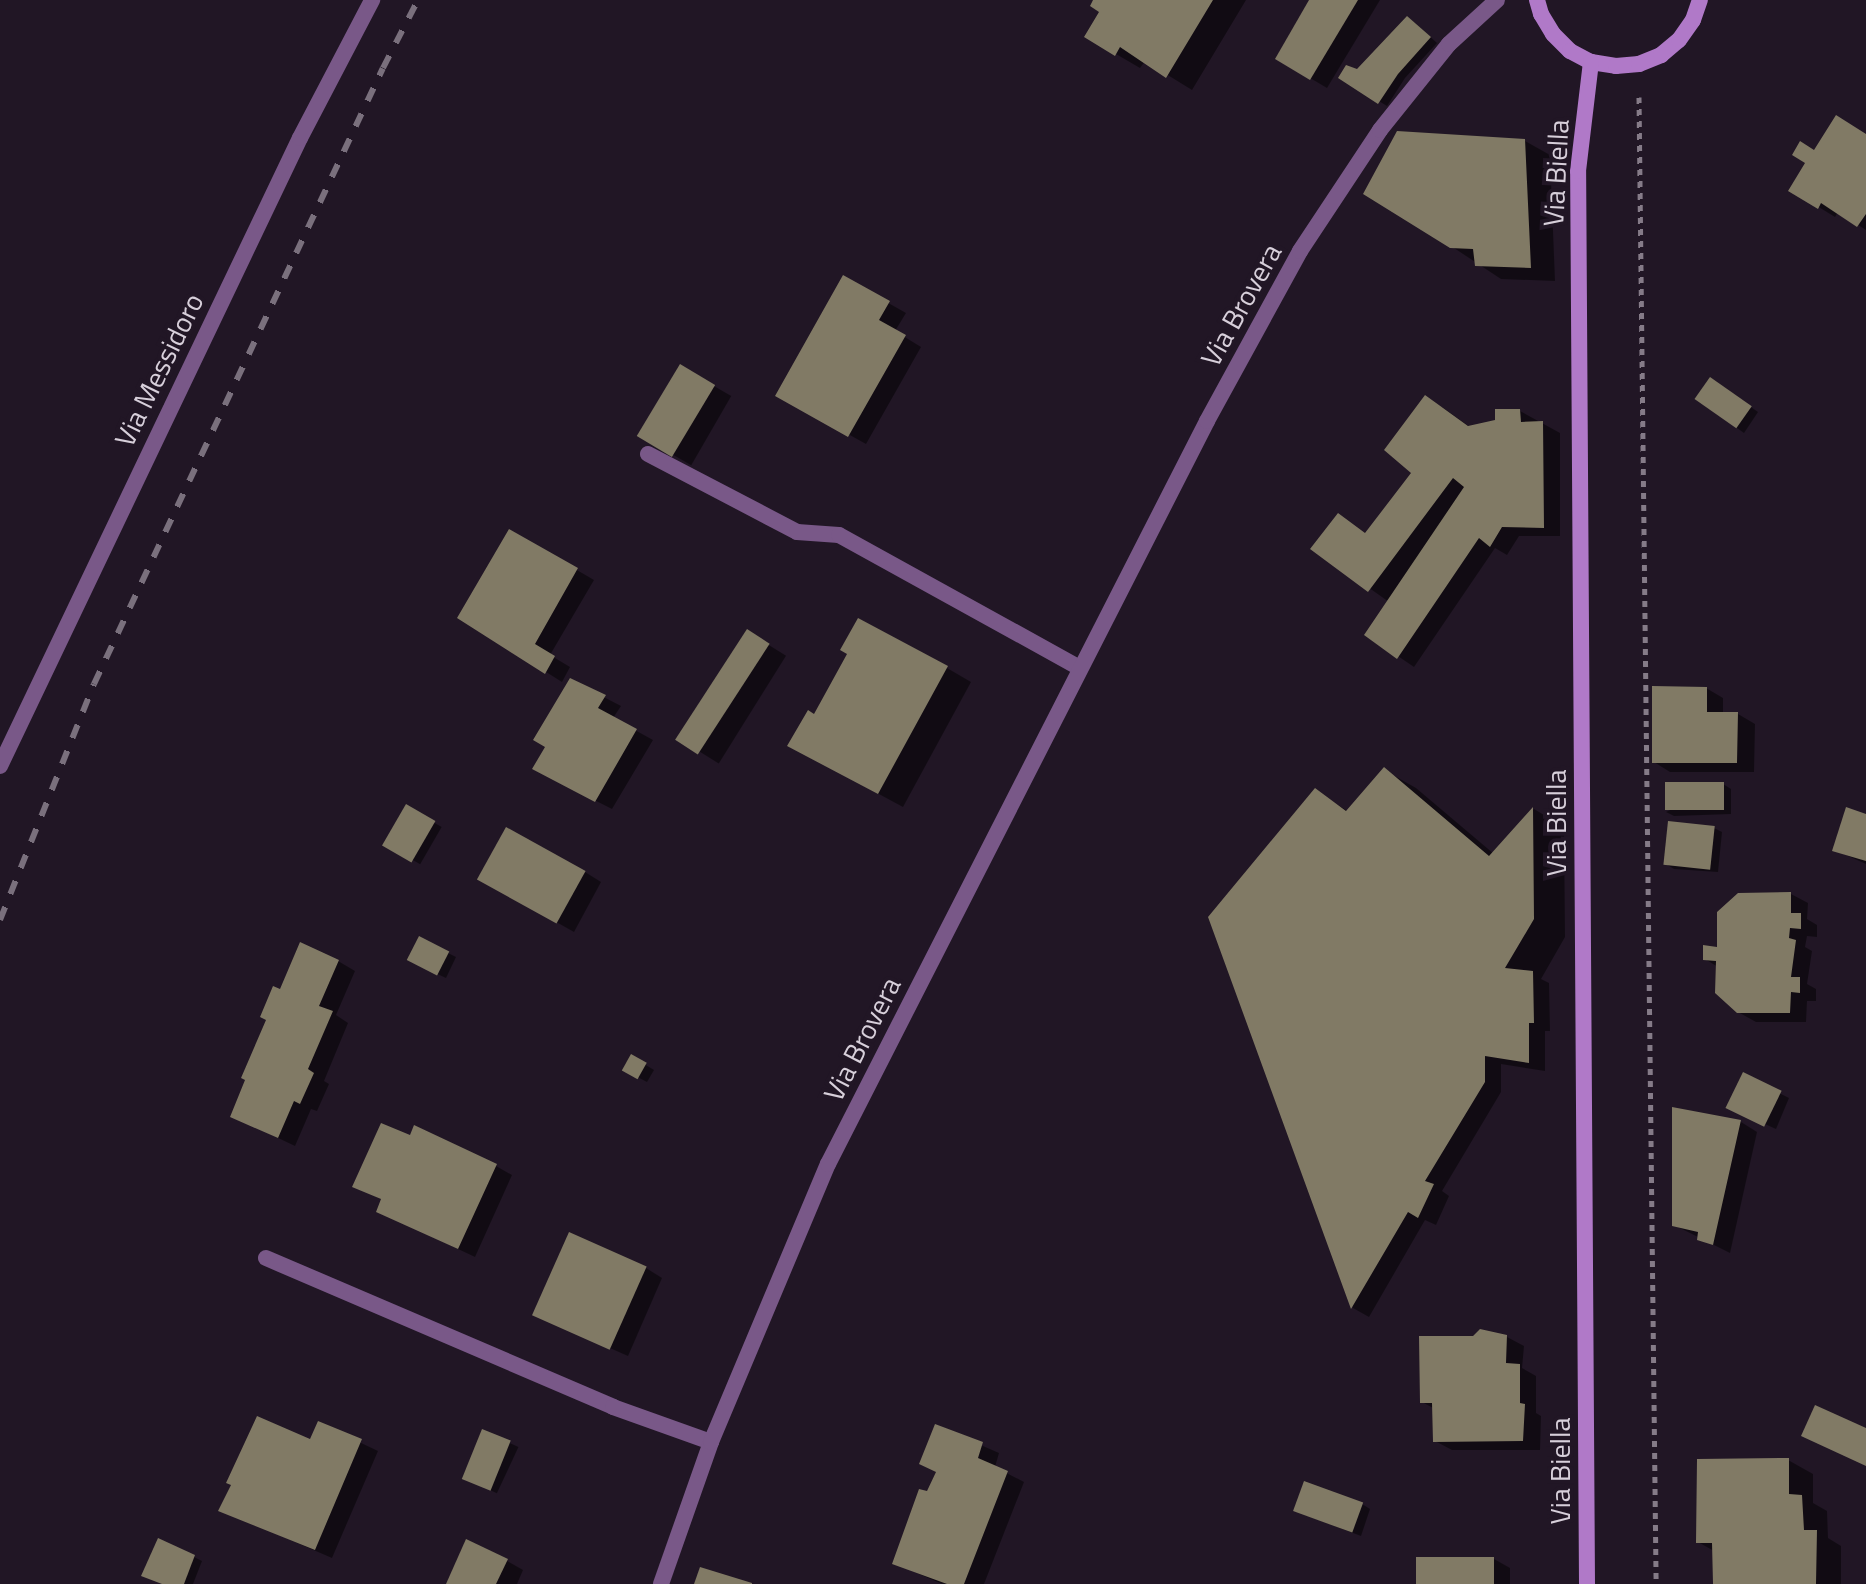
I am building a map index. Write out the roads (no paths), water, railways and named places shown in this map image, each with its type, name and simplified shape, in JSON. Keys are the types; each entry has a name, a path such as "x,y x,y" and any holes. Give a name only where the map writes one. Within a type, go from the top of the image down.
{"street":[{"name":"Via Messidoro","path":"0,766 300,138 372,0"},
{"name":"Via Brovera","path":"661,1584 711,1442 828,1164 1207,421 1300,251 1380,130 1449,44 1497,0"},
{"path":"1537,0 1553,34 1570,51 1591,62 1616,66 1639,64 1661,55 1679,40 1693,20 1700,0"},
{"name":"Via Biella","path":"1587,1584 1578,171 1591,62"},
{"path":"648,454 797,532 839,535 1080,668"},
{"path":"266,1258 613,1407 711,1442"}],"railway":[{"path":"0,920 94,684 383,68 418,0"}]}
